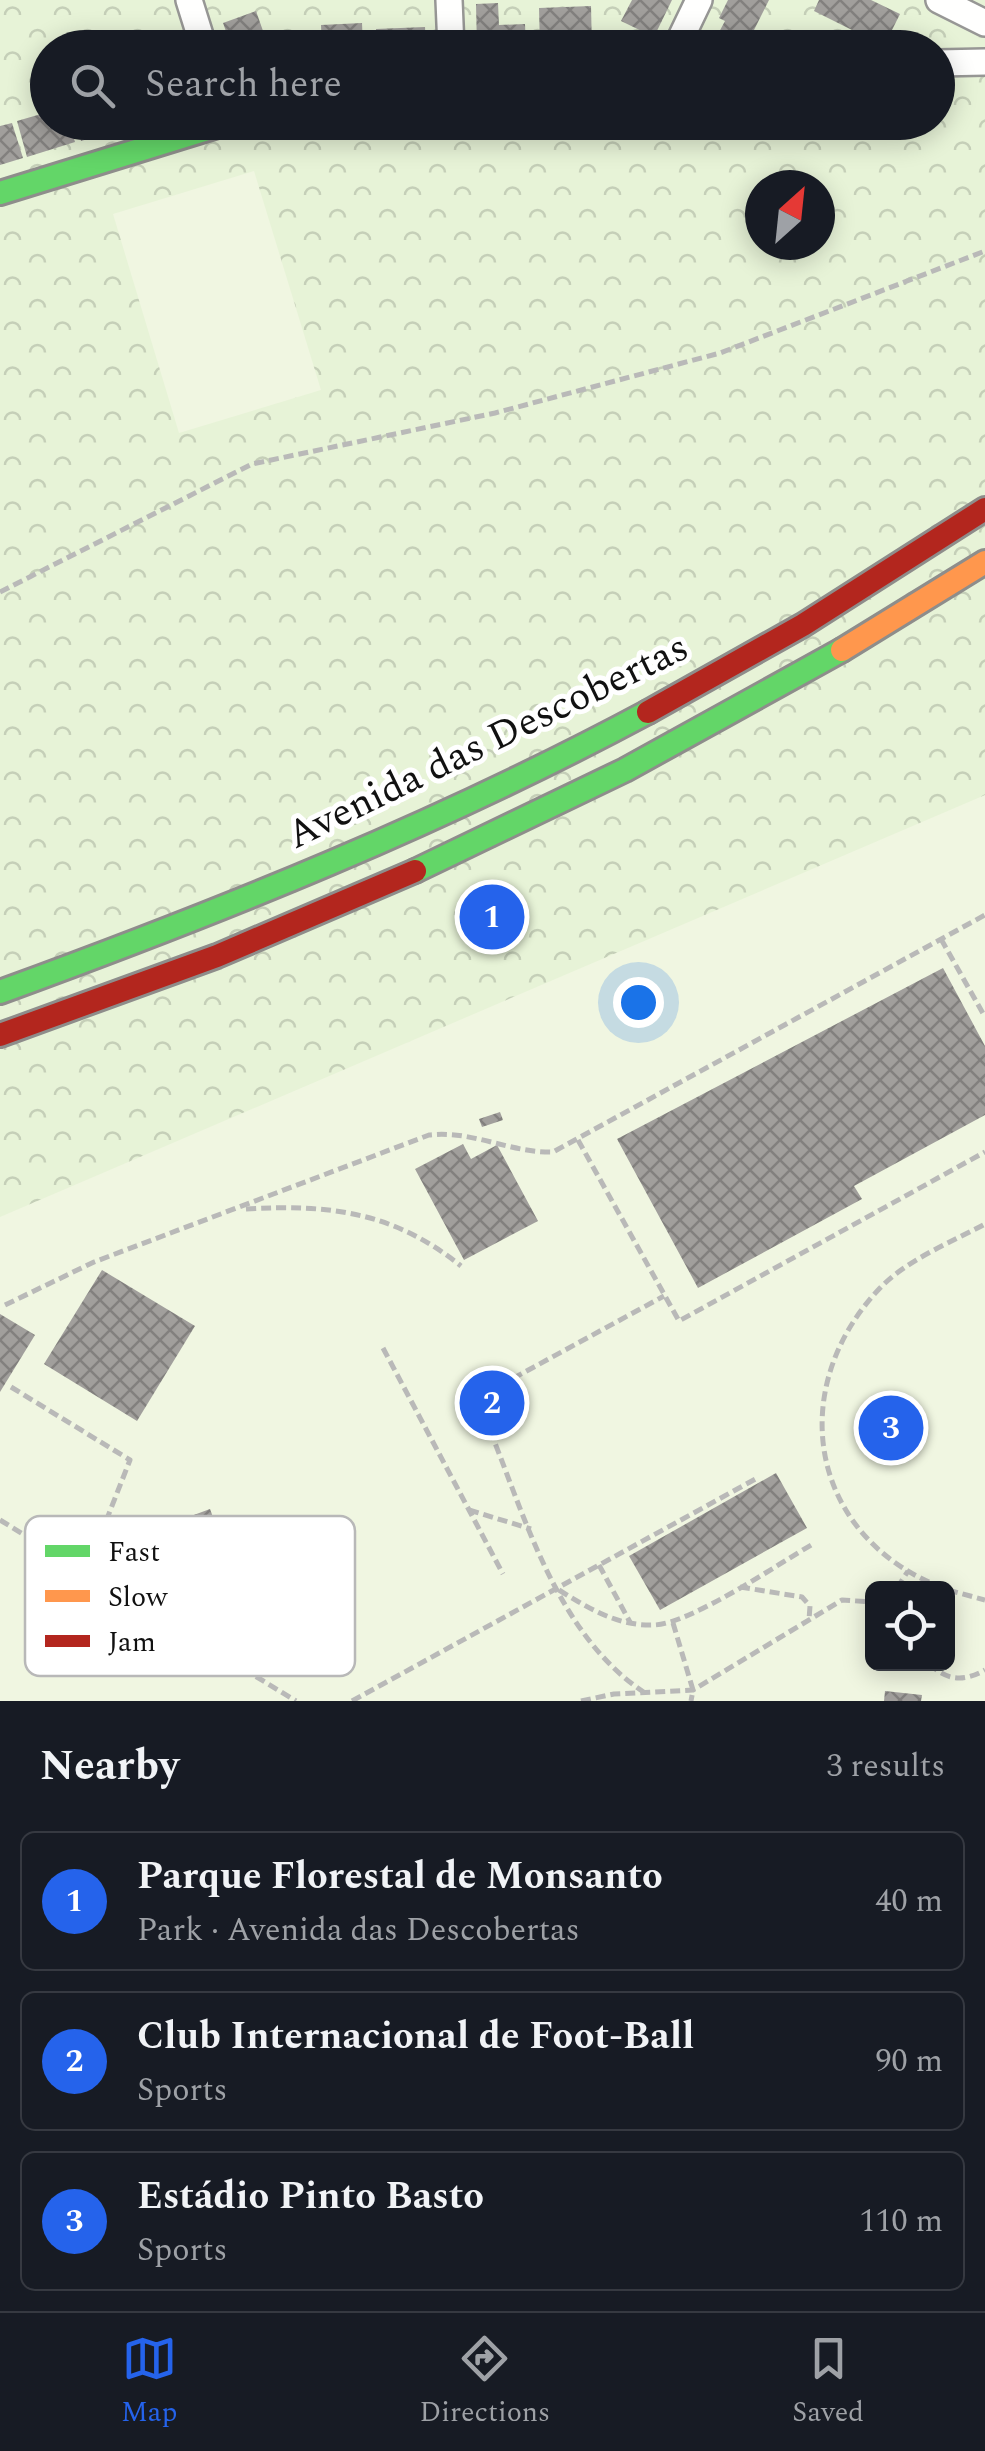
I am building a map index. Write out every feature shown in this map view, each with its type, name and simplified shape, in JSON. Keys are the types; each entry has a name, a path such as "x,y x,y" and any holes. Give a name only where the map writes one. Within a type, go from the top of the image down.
{"main road":[{"path":"0,193 173,140"},
{"name":"Avenida das Descobertas","path":"0,992 219,912 412,828 634,718 765,645 985,510"},
{"name":"Avenida das Descobertas","path":"0,1035 246,945 573,795 754,698 985,562"}],"street":[{"path":"189,0 198,30"},
{"path":"449,0 450,30"},
{"path":"685,30 699,0"},
{"path":"947,2 985,24"},
{"path":"955,63 985,62"}],"path":[{"path":"0,592 252,464 495,412 720,354 985,251"},
{"path":"5,1305 94,1262 428,1135 454,1132 553,1152 985,915"},
{"path":"941,939 985,1018"},
{"path":"578,1140 679,1320 985,1152"},
{"path":"238,1210 302,1206 376,1216 434,1245 460,1266"},
{"path":"929,1581 908,1571 862,1532 839,1502 824,1461 820,1422 825,1385 837,1350 882,1287 910,1264 985,1224"},
{"path":"645,1693 612,1668 578,1625 556,1588 485,1418 489,1399 501,1385 665,1295"},
{"path":"383,1348 503,1574"},
{"path":"10,1387 130,1460 108,1516"},
{"path":"352,1701 760,1477"},
{"path":"470,1510 531,1529"},
{"path":"0,1520 25,1535"},
{"path":"556,1588 590,1609 631,1624 672,1623 814,1544"},
{"path":"599,1565 631,1624"},
{"path":"902,1581 908,1571"},
{"path":"737,1586 802,1597 810,1606 809,1621"},
{"path":"955,1592 985,1600"},
{"path":"581,1701 692,1690 842,1600 865,1602"},
{"path":"672,1623 692,1701"},
{"path":"941,1671 955,1679 969,1679 985,1670"},
{"path":"255,1676 296,1701"}],"green space":[{"path":"0,0 985,0 985,1701 0,1701"},
{"path":"254,171 321,390 179,433 113,214"},
{"path":"985,795 985,1701 0,1701 0,1217"}],"building":[{"path":"632,0 672,0 657,30 640,30 621,21"},
{"path":"728,0 769,0 754,30 720,30 725,21 719,18"},
{"path":"819,0 871,0 900,14 892,30 852,30 814,11"},
{"path":"498,3 499,25 525,24 525,30 477,30 476,4"},
{"path":"591,6 592,30 540,30 539,8"},
{"path":"256,11 263,30 226,30 223,23"},
{"path":"362,23 362,30 321,30 321,25"},
{"path":"425,27 425,30 376,30"},
{"path":"30,117 30,140 75,142 27,157 17,121"},
{"path":"12,123 23,158 0,165 0,126"},
{"path":"943,968 985,1046 985,1115 854,1186 862,1199 698,1288 617,1139"},
{"path":"500,1112 503,1120 482,1127 479,1119"},
{"path":"463,1144 471,1159 497,1145 538,1221 464,1260 415,1169"},
{"path":"102,1270 195,1326 137,1421 44,1364"},
{"path":"0,1314 35,1335 0,1392"},
{"path":"776,1473 807,1528 660,1610 629,1556"},
{"path":"210,1509 213,1516 191,1516"},
{"path":"885,1691 922,1695 921,1701 884,1701"}],"traffic: fast":[{"path":"0,193 172,140"},
{"path":"415,871 625,770 842,650"},
{"path":"0,992 329,864 490,792 648,712"}],"traffic: slow":[{"path":"842,650 985,562"}],"traffic: jam":[{"path":"648,712 803,625 985,509"},
{"path":"0,1035 217,956 415,871"}],"place":[{"name":"Parque Florestal de Monsanto","path":"492,917"},
{"name":"Club Internacional de Foot-Ball","path":"492,1403"},
{"name":"Estádio Pinto Basto","path":"891,1428"}]}
